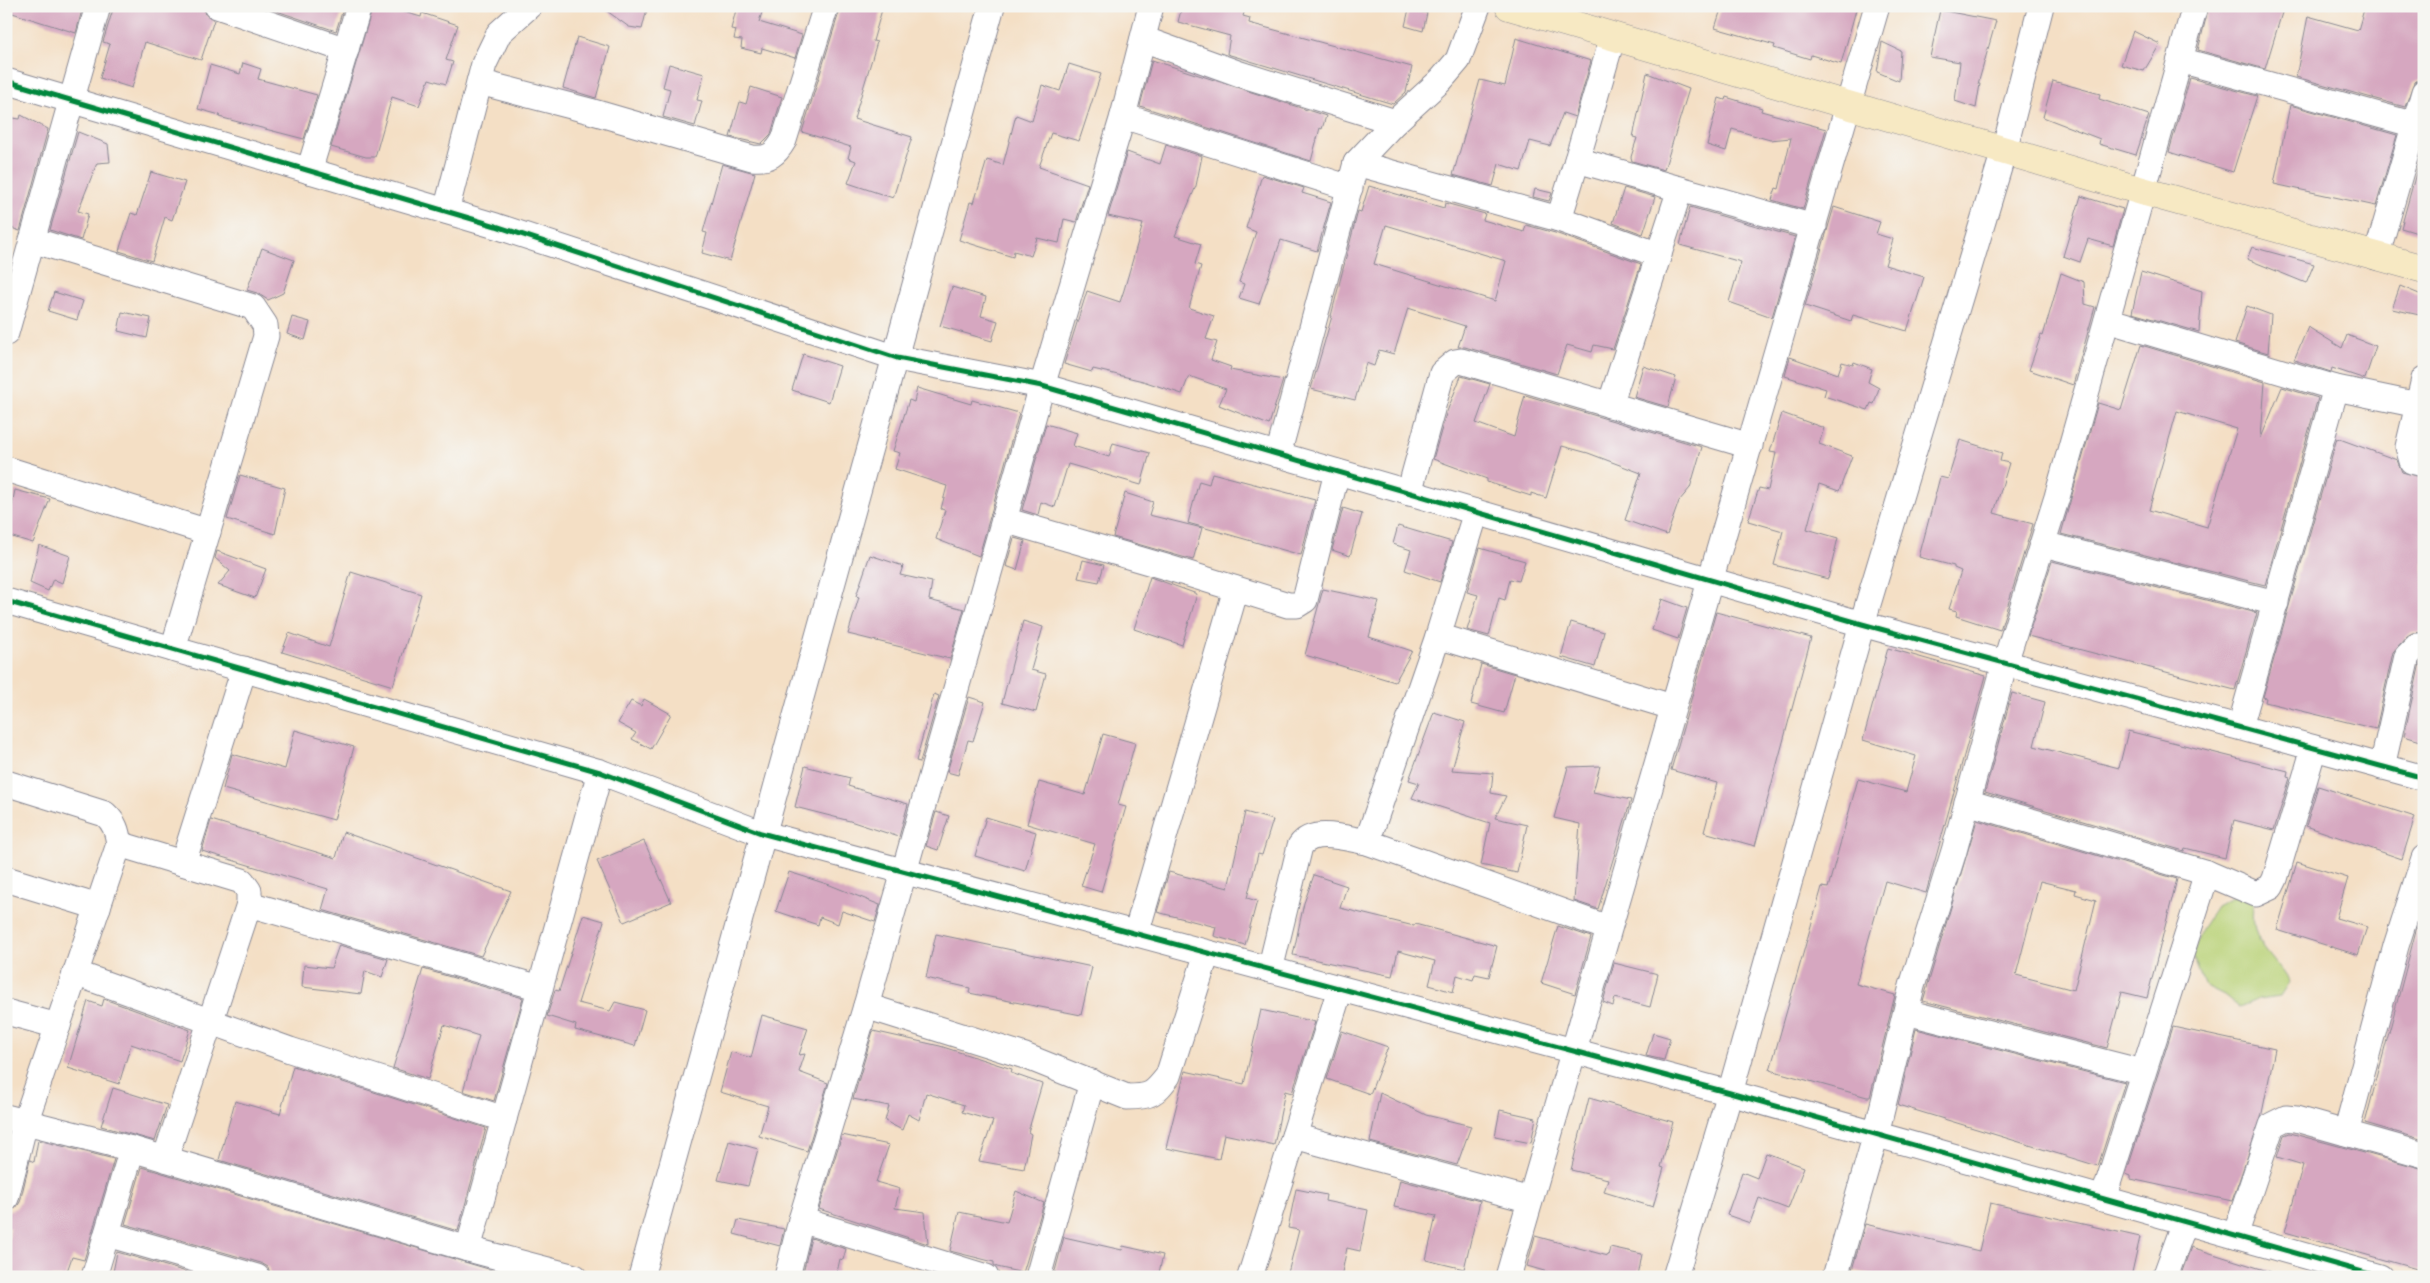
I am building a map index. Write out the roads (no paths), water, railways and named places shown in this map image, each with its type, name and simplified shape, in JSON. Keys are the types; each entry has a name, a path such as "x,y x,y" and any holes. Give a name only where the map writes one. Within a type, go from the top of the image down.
{"street":[{"path":"6,333 98,6"},
{"path":"217,6 346,50"},
{"path":"309,171 359,6"},
{"path":"446,211 484,64 499,33 529,6"},
{"path":"479,82 590,111 752,158 768,157 778,151 784,140 826,6"},
{"path":"641,1277 761,834 897,358 992,6"},
{"path":"787,1277 801,1220 866,1006 1042,386 1124,116 1151,6"},
{"path":"1278,455 1356,163 1395,122 1441,80 1458,60 1478,6"},
{"path":"1509,6 1547,11 1613,36 2142,191 2376,258 2424,269"},
{"path":"1508,1277 1672,707 1878,6"},
{"path":"1674,1277 1730,1093 1862,624 2004,151 2041,6"},
{"path":"1835,1277 1876,1134 1906,1012 2005,663 2043,544 2195,6"},
{"path":"1559,219 1613,36"},
{"path":"1143,39 1240,74 1395,122"},
{"path":"2180,60 2415,125"},
{"path":"6,81 446,211 897,358 1042,386 1862,624 2424,778"},
{"path":"2376,258 2424,92"},
{"path":"1124,116 1350,188"},
{"path":"1577,160 1814,227"},
{"path":"1356,163 1559,219 1659,255"},
{"path":"1610,405 1680,189"},
{"path":"32,240 253,307 265,325 266,336 173,649"},
{"path":"2106,320 2336,388 2418,405"},
{"path":"1409,493 1442,373 1455,362 1462,361 1750,446"},
{"path":"2424,379 2408,448 2412,461 2424,464"},
{"path":"2240,728 2336,388"},
{"path":"6,469 208,532"},
{"path":"1004,520 1288,606 1302,603 1305,600 1337,472"},
{"path":"1367,842 1438,636 1476,512"},
{"path":"2043,544 2276,603"},
{"path":"1136,934 1236,589"},
{"path":"6,601 600,772 761,834 904,870 1730,1093 2235,1236 2301,1266 2380,1277"},
{"path":"1438,636 1672,707"},
{"path":"2382,767 2407,656 2417,646 2424,646"},
{"path":"183,862 244,669"},
{"path":"1967,802 2207,873 2256,894 2271,887 2276,879 2314,748"},
{"path":"468,1249 600,772"},
{"path":"6,783 105,814 117,830 118,844 58,1026 16,1120 6,1198"},
{"path":"1270,970 1300,846 1312,837 1326,836 1367,842 1608,928"},
{"path":"118,844 242,880 249,891 249,904 165,1159"},
{"path":"2346,1133 2415,916 2424,858"},
{"path":"2103,1199 2207,873"},
{"path":"6,879 98,907"},
{"path":"249,904 540,988"},
{"path":"866,1006 1025,1056 1127,1097 1145,1097 1156,1092 1168,1076 1206,953"},
{"path":"76,973 290,1050 504,1119"},
{"path":"1250,1277 1340,989"},
{"path":"6,1012 58,1026"},
{"path":"1906,1012 2143,1072"},
{"path":"1038,1277 1092,1082"},
{"path":"2235,1236 2272,1125 2286,1118 2296,1119 2424,1155"},
{"path":"16,1120 132,1149 468,1249 574,1277"},
{"path":"1294,1136 1530,1200"},
{"path":"94,1277 132,1149"},
{"path":"801,1220 986,1277"},
{"path":"2165,1277 2185,1222"},
{"path":"107,1234 258,1277"}]}
